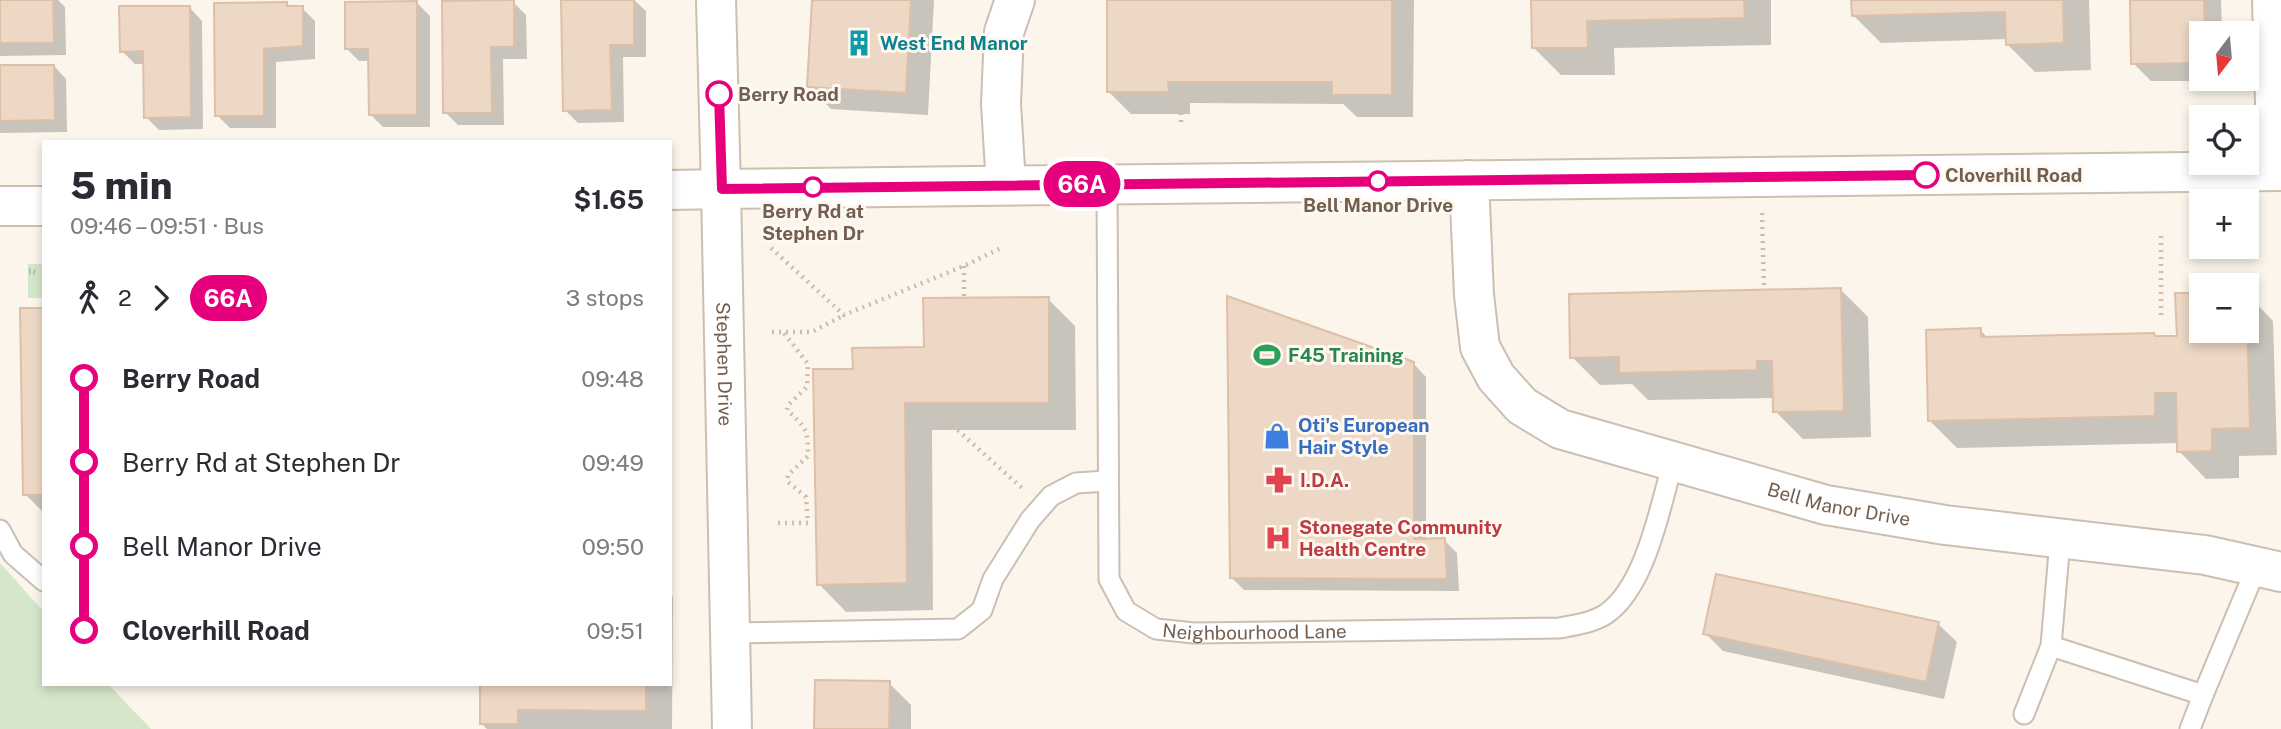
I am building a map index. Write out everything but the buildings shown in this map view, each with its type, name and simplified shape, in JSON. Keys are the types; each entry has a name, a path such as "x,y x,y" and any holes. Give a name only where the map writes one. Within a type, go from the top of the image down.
{"street":[{"name":"Stephen Drive","path":"716,0 732,729"},
{"path":"1006,185 1001,104 1004,32 1015,0"},
{"path":"672,190 2279,171 2272,0"},
{"name":"Bell Manor Drive","path":"1469,180 1474,295 1480,347 1496,377 1522,405 1560,429 1826,505 1945,526 2201,555 2269,569"},
{"path":"0,206 42,206"}],"lane":[{"name":"Neighbourhood Lane","path":"1107,184 1109,579 1126,611 1156,629 1194,633 1559,628 1582,624 1604,615 1621,602 1643,564 1674,462"},
{"path":"730,633 958,629 982,610 993,579 1030,520 1051,496 1076,483 1107,481"},
{"path":"0,530 13,554 42,579"},
{"path":"2024,714 2051,646 2060,540"},
{"path":"2190,729 2203,695 2269,569"},
{"path":"2051,646 2203,695"}],"path":[{"path":"1181,92 1181,125"},
{"path":"1760,177 1764,289"},
{"path":"2161,233 2161,315"},
{"path":"772,332 811,332 844,315 964,266 1003,247"},
{"path":"771,248 844,315"},
{"path":"964,266 964,298"},
{"path":"778,523 808,523 806,497 787,481 788,475 808,456 808,433 787,411 788,405 807,387 808,364 784,333"},
{"path":"942,416 1042,506"}],"green space":[{"path":"28,264 42,264 42,298 28,298"},
{"path":"0,563 42,610 42,686 110,686 151,729 0,729"}],"bus line":[{"name":"66A","path":"719,94 722,189 1926,175"}],"place":[{"name":"West End Manor","path":"859,43"},
{"name":"Berry Road","path":"719,94"},
{"name":"Cloverhill Road","path":"1926,175"},
{"name":"Bell Manor Drive","path":"1378,181"},
{"name":"Berry Rd at Stephen Dr","path":"813,187"},
{"name":"F45 Training","path":"1267,355"},
{"name":"Oti's European Hair Style","path":"1277,436"},
{"name":"I.D.A.","path":"1279,480"},
{"name":"Stonegate Community Health Centre","path":"1278,538"}]}
